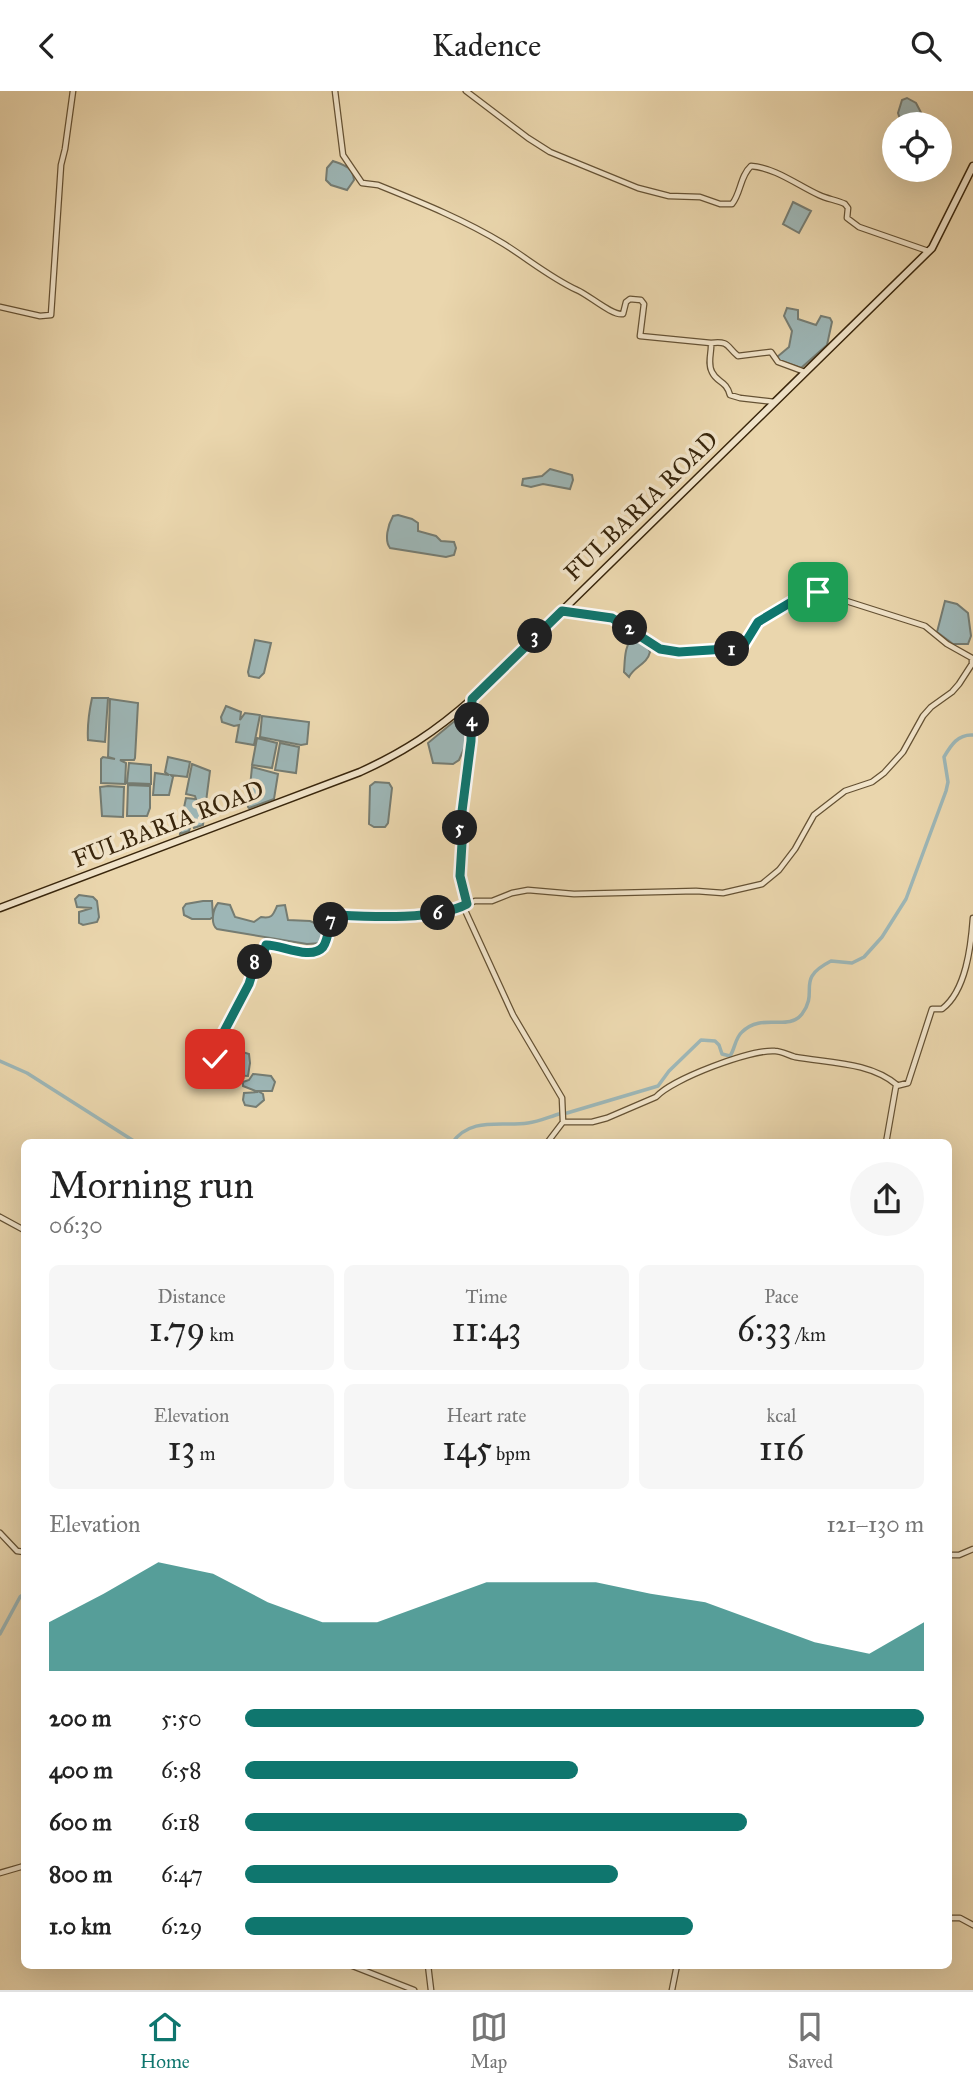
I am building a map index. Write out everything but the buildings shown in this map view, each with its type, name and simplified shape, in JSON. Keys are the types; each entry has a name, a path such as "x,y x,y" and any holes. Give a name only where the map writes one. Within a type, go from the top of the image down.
{"main road":[{"name":"FULBARIA ROAD","path":"0,908 360,772 412,747 444,723 472,699 929,252 973,166"}],"street":[{"path":"0,307 40,316 51,315 61,165 73,91"},
{"path":"335,91 343,155 362,183 378,185 472,227 616,314 623,314 626,302 630,299 641,300 644,304 640,336 721,342 729,344 738,356 771,352 778,362 806,372"},
{"path":"466,91 541,147 638,188 670,196 700,197 727,205 733,204 746,170 751,166 759,167 845,204 849,222 929,252"},
{"path":"711,343 709,363 712,373 726,383 730,395 775,402"},
{"path":"208,1076 219,1041 266,945 297,952 318,950 324,946 331,919 338,915 448,912 465,905 492,901 528,890 574,894 696,891 723,893 762,884 779,870 795,849 814,815 845,791 872,782 884,773 903,752 923,716 952,692 973,664 972,658 947,644 926,625 818,592 798,598 758,622 742,648 679,652 660,649 612,618 562,611"},
{"path":"472,699 471,741 459,835 462,843 460,876 465,905 513,1015 562,1098 563,1122 550,1139"},
{"path":"897,1085 908,1083 932,1009 942,1009 955,994 971,939 973,918"},
{"path":"563,1122 592,1122 607,1118 656,1097 661,1091 685,1077 729,1061 774,1051 849,1065 888,1077 897,1085"},
{"path":"887,1139 897,1085"},
{"path":"0,1217 21,1228"},
{"path":"0,1533 17,1551 21,1552"},
{"path":"952,1555 973,1549"},
{"path":"0,1873 21,1867"},
{"path":"952,1919 960,1918 973,1925"},
{"path":"360,1969 414,1990"},
{"path":"429,1969 432,1990"},
{"path":"672,1990 676,1969"}],"water":[{"path":"907,98 916,103 921,112 898,112 902,100"},
{"path":"333,161 352,172 354,180 347,190 331,185 326,180 327,168"},
{"path":"793,202 811,211 799,233 783,224"},
{"path":"787,308 798,310 798,319 816,325 821,316 830,318 832,322 827,345 801,368 778,360 777,357 789,347 792,331 784,316"},
{"path":"550,469 572,475 570,489 543,484 531,487 522,485 523,479 542,476"},
{"path":"398,515 418,523 418,531 436,536 441,541 454,542 454,555 446,557 390,548 387,541 388,528 393,516"},
{"path":"945,601 957,604 968,613 971,636 968,644 953,644 937,632"},
{"path":"634,636 647,645 650,652 629,677 624,672 625,658 628,644"},
{"path":"255,640 271,643 264,673 259,678 249,676 248,672"},
{"path":"92,698 108,698 105,742 88,740"},
{"path":"110,699 138,703 135,758 120,760 126,763 125,784 101,783 101,759 115,759 108,757"},
{"path":"226,706 241,712 240,720 245,713 260,715 254,745 236,742 239,725 222,722 221,717"},
{"path":"463,714 467,718 469,737 459,760 453,764 433,763 428,743"},
{"path":"262,716 309,722 307,744 260,737"},
{"path":"257,738 277,743 272,768 252,765"},
{"path":"280,743 299,747 296,773 275,770"},
{"path":"168,757 190,762 187,777 171,775 173,777 169,795 153,795 155,773 169,775 165,772"},
{"path":"129,763 151,765 151,784 127,783"},
{"path":"192,764 210,771 203,825 194,828 192,822 189,831 180,834 182,820 185,818 182,817 186,798 196,799 195,796 186,794"},
{"path":"252,767 278,774 274,799 249,808 248,807"},
{"path":"375,782 389,783 392,788 388,823 385,827 369,824 370,786"},
{"path":"128,785 150,786 150,808 147,816 127,816"},
{"path":"100,787 124,787 123,817 102,816"},
{"path":"79,895 93,897 97,901 97,922 83,925 79,923 79,912 92,908 77,907 75,899"},
{"path":"212,901 213,917 192,919 184,915 183,908 186,904"},
{"path":"218,903 230,905 235,917 254,922 261,917 270,917 277,906 285,905 288,920 310,921 322,926 322,943 307,944 217,929 213,916"},
{"path":"236,1050 249,1054 248,1076 219,1071 223,1052"},
{"path":"253,1074 271,1076 275,1082 272,1091 258,1091 263,1094 264,1100 256,1107 245,1105 243,1100 244,1093 258,1092 243,1086 243,1082 249,1080"}],"waterway":[{"path":"567,1113 658,1086 669,1071 701,1040 715,1041 722,1054 730,1056 740,1034 750,1026 766,1022 790,1022 802,1014 809,998 810,980 820,968 831,961 852,963 864,957 882,937 906,899 946,791 948,782 944,757 959,738 973,735"},
{"path":"0,1061 27,1073 131,1139"},
{"path":"456,1139 468,1129 478,1126 532,1122 559,1114"},
{"path":"0,1634 21,1596"}],"route":[{"path":"215,1059 219,1041 266,945 297,952 318,950 324,946 331,919 338,915 448,912 467,904 460,876 462,843 459,835 471,741 472,699 562,611 612,618 660,649 679,652 742,648 758,622 798,598 818,592"}]}
